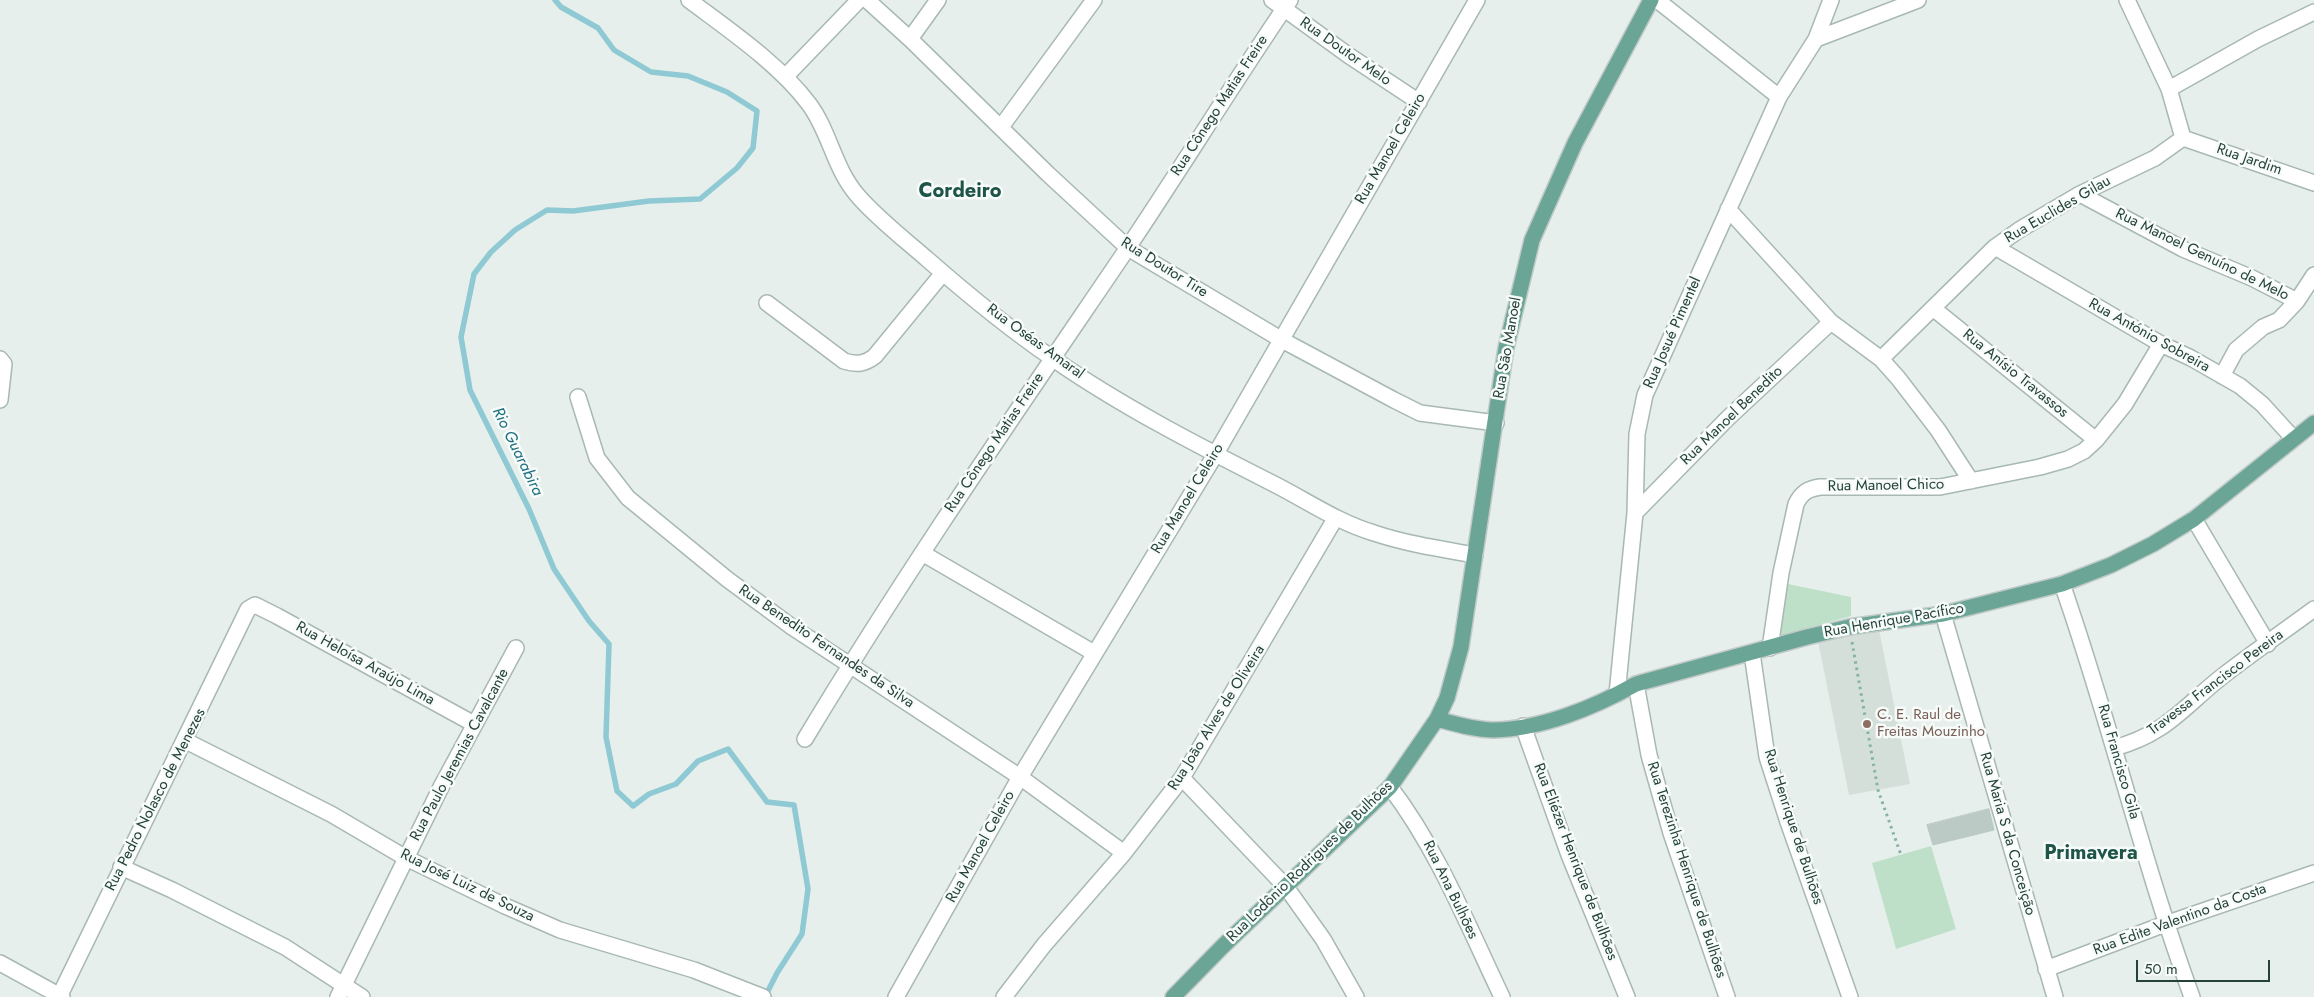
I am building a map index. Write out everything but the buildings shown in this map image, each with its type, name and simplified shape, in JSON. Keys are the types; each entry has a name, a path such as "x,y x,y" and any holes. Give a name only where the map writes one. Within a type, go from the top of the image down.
{"main road":[{"name":"Rua São Manoel","path":"1437,719 1447,698 1461,647 1506,348 1532,240 1575,143 1651,0"},
{"name":"Rua Henrique Pacífico","path":"1437,719 1468,727 1492,730 1524,726 1563,715 1617,694 1636,684 1770,648 1849,628 1943,614 2062,584 2119,561 2153,544 2194,518 2314,423"},
{"name":"Rua Lodônio Rodrigues de Bulhões","path":"1173,997 1222,947 1390,787 1437,719"}],"street":[{"name":"Rua Oséas Amaral","path":"689,0 785,77 808,103 822,123 843,173 856,194 877,215 943,273 1052,358 1215,455 1275,484 1335,519 1372,533 1406,542 1476,555"},
{"path":"785,77 859,0"},
{"name":"Rua Doutor Tire","path":"867,0 1128,248 1282,340 1420,412 1496,423"},
{"path":"910,39 938,0"},
{"path":"1001,128 1094,0"},
{"name":"Rua Manoel Celeiro","path":"896,997 1020,777 1215,455 1477,0"},
{"path":"1657,0 1779,97"},
{"name":"Rua Josué Pimentel","path":"1617,694 1635,513 1637,434 1645,395 1779,97 1816,39 1831,0"},
{"path":"1816,39 1918,0"},
{"path":"2127,0 2169,89 2183,138"},
{"name":"Rua Doutor Melo","path":"1282,3 1348,55 1419,102"},
{"name":"Rua Cônego Matias Freire","path":"805,739 849,666 922,553 1128,248 1282,3"},
{"path":"2169,89 2258,39 2314,12"},
{"name":"Rua Jardim","path":"2183,138 2314,183"},
{"name":"Rua Euclides Gilau","path":"1881,359 1995,247 2019,230 2080,194 2156,158 2183,138"},
{"name":"Rua Manoel Genuíno de Melo","path":"2080,194 2184,249 2252,278 2297,301"},
{"path":"1728,209 1831,322 1881,359 1898,378 1938,430 1971,481"},
{"name":"Rua António Sobreira","path":"1995,247 2161,344 2191,358 2240,386 2262,404 2293,438"},
{"path":"767,303 844,361 853,364 866,363 875,356 943,273"},
{"path":"2222,376 2236,350 2263,327 2280,320 2297,301 2314,275"},
{"name":"Rua Anísio Travassos","path":"1934,309 2096,440"},
{"name":"Rua Manoel Benedito","path":"1635,513 1728,418 1831,322"},
{"name":"Rua Manoel Chico","path":"1770,648 1781,574 1796,504 1800,494 1820,487 1940,487 2040,468 2068,459 2084,451 2096,440 2125,404 2161,344"},
{"path":"0,359 4,364 0,400"},
{"name":"Rua Benedito Fernandes da Silva","path":"578,398 597,458 628,498 727,579 849,666 1020,777 1124,853"},
{"path":"2194,518 2268,644"},
{"name":"Rua João Alves de Oliveira","path":"1004,997 1044,945 1124,853 1182,778 1335,519"},
{"path":"922,553 1094,653"},
{"name":"Rua Francisco Gila","path":"2062,584 2086,651 2165,924 2192,997"},
{"name":"Rua Heloísa Araújo Lima","path":"255,605 474,724"},
{"name":"Rua Pedro Nolasco de Menezes","path":"60,997 121,867 186,741 243,618 248,609 255,605"},
{"name":"Travessa Francisco Pereira","path":"2114,748 2136,742 2160,729 2222,676 2314,609"},
{"name":"Rua Maria S da Conceição","path":"1943,614 2055,997"},
{"name":"Rua Paulo Jeremias Cavalcante","path":"340,991 474,724 516,648"},
{"name":"Rua Henrique de Bulhões","path":"1752,653 1767,757 1850,997"},
{"name":"Rua Terezinha Henrique de Bulhões","path":"1636,684 1649,755 1669,824 1727,997"},
{"name":"Rua Eliézer Henrique de Bulhões","path":"1524,726 1569,855 1627,997"},
{"name":"Rua José Luiz de Souza","path":"186,741 331,814 406,858 505,906 560,930 694,970 763,997"},
{"path":"1182,778 1286,887 1323,939 1356,997"},
{"name":"Rua Ana Bulhões","path":"1390,787 1429,845 1502,997"},
{"path":"121,867 172,890 286,947 340,991 362,997"},
{"name":"Rua Edite Valentino da Costa","path":"2046,969 2165,924 2314,873"},
{"path":"0,963 60,997"}],"path":[{"path":"1849,628 1878,790 1901,855"}],"shaded area":[{"name":"C. E. Raul de Freitas Mouzinho","path":"1879,630 1910,784 1849,795 1818,641"}],"green space":[{"path":"1788,584 1851,597 1851,616 1779,636"},
{"path":"1931,846 1956,929 1896,949 1872,863"}],"waterway":[{"name":"Rio Guarabira","path":"555,0 561,7 598,28 614,50 651,72 688,76 727,92 757,111 753,148 737,168 700,199 649,201 573,211 547,210 515,230 491,252 474,274 461,337 470,390 529,509 554,569 589,621 609,644 606,737 617,791 633,806 649,794 676,784 698,761 728,749 767,802 794,805 808,889 802,934 777,973 765,997"}],"place":[{"name":"C. E. Raul de Freitas Mouzinho","path":"1867,724"}],"district":[{"name":"Cordeiro","path":"960,192"},
{"name":"Primavera","path":"2091,854"}]}
